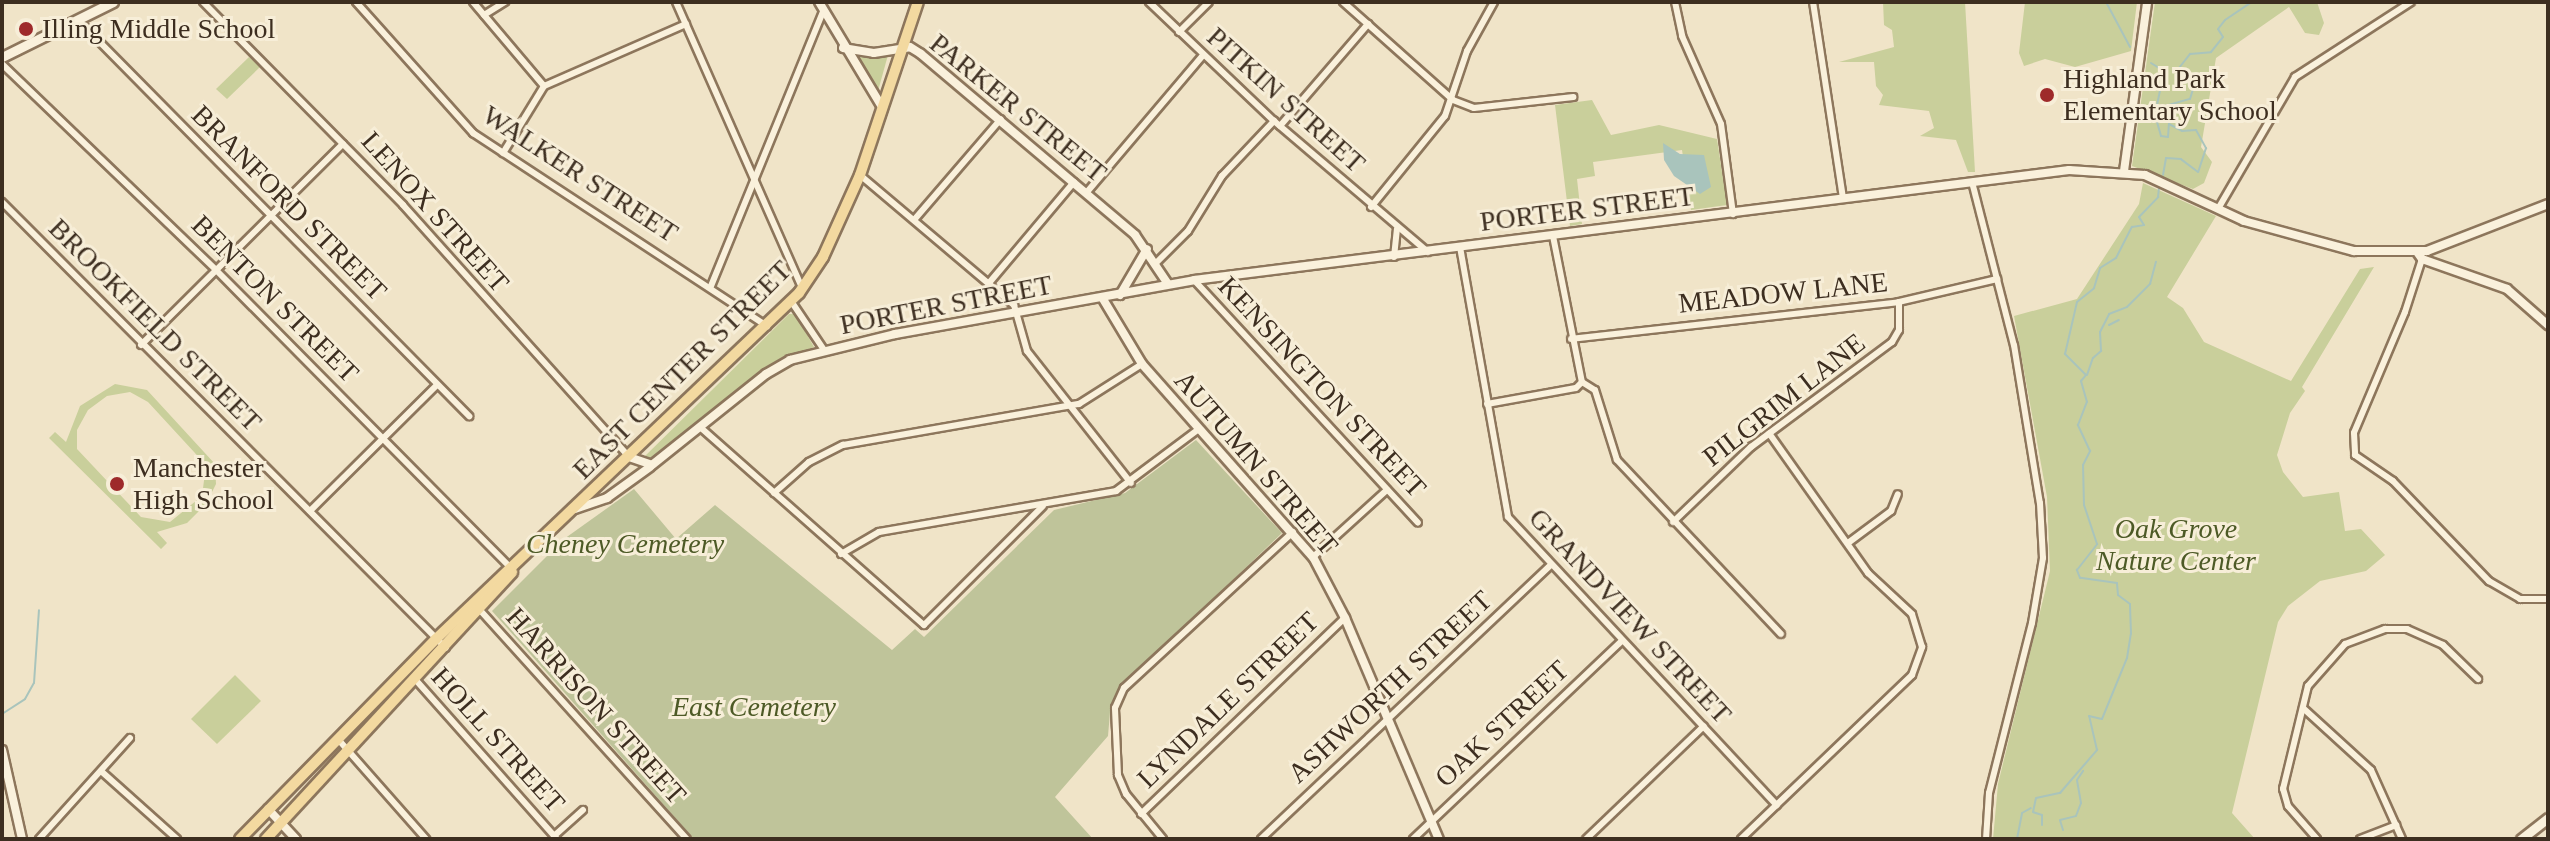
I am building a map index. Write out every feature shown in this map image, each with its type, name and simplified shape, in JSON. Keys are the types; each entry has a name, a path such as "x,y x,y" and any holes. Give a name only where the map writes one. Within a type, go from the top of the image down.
{"main road":[{"path":"2,57 113,2"},
{"name":"EAST CENTER STREET","path":"266,839 446,648 477,607 767,326 802,288 823,257 860,175 900,47 918,2"},
{"name":"EAST CENTER STREET","path":"240,839 436,639 477,607"},
{"path":"2521,839 2548,818"}],"street":[{"name":"LENOX STREET","path":"203,2 343,144 629,457"},
{"name":"WALKER STREET","path":"356,2 451,112 503,153 711,286 767,326"},
{"path":"473,2 544,86"},
{"path":"484,15 505,2"},
{"path":"676,2 802,288"},
{"path":"819,2 843,48 882,107"},
{"name":"PITKIN STREET","path":"1149,2 1277,124 1371,207 1428,252"},
{"path":"1179,32 1209,2"},
{"path":"1343,2 1453,100 1474,108 1573,97"},
{"path":"1371,207 1445,116 1453,100 1467,51 1494,2"},
{"path":"1675,2 1682,36 1721,124 1733,214"},
{"path":"1813,2 1843,198"},
{"path":"2124,171 2147,2"},
{"path":"2218,209 2295,77 2411,2"},
{"path":"711,286 823,11"},
{"name":"BRANFORD STREET","path":"78,20 469,416"},
{"path":"503,153 544,86 686,24"},
{"path":"1156,263 1188,231 1222,176 1277,124 1368,24"},
{"name":"PARKER STREET","path":"843,48 874,53 900,47 921,54 1087,192 1147,249 1168,284"},
{"path":"1087,192 1203,55"},
{"name":"BENTON STREET","path":"2,64 216,270 513,570"},
{"path":"914,220 1001,119"},
{"path":"141,345 343,144"},
{"name":"PORTER STREET","path":"575,509 607,498 778,366 824,350 1103,299 1168,284 2069,170 2124,171 2168,184 2218,209 2328,247 2419,256 2548,204"},
{"path":"860,175 1014,305 1027,351 1131,483"},
{"path":"989,283 1075,181"},
{"path":"1972,182 1997,279 2032,447 2043,558 2032,623 1989,793 1986,839"},
{"name":"BROOKFIELD STREET","path":"2,202 446,648"},
{"path":"1394,257 1397,229"},
{"path":"1553,236 1571,339 1582,382 1595,390 1617,460 1781,634"},
{"name":"GRANDVIEW STREET","path":"1460,247 1508,517 1550,566 1777,805"},
{"path":"1120,295 1147,249"},
{"path":"2548,325 2507,289 2419,256 2405,312 2354,433 2355,455 2393,481 2489,581 2520,599 2548,599"},
{"name":"MEADOW LANE","path":"1571,339 1899,302 1997,279"},
{"name":"KENSINGTON STREET","path":"1194,280 1418,523"},
{"name":"AUTUMN STREET","path":"1103,299 1142,364 1313,557 1345,618 1390,718 1429,823 1439,839"},
{"path":"791,301 824,350"},
{"name":"PILGRIM LANE","path":"1673,522 1769,433 1892,342 1899,330 1899,302"},
{"path":"774,493 825,453 862,439 1070,406 1112,387 1142,364"},
{"path":"1487,404 1576,388 1582,382"},
{"path":"310,511 437,385"},
{"path":"700,427 924,625 1043,506"},
{"path":"841,554 879,532 1100,496 1131,483 1199,429"},
{"path":"1741,839 1912,675 1922,647 1912,614 1868,573 1769,433"},
{"path":"629,457 652,465"},
{"path":"1313,557 1387,490"},
{"path":"1848,543 1891,511 1898,494"},
{"path":"1163,839 1126,794 1114,755 1115,708 1124,688 1293,532"},
{"name":"ASHWORTH STREET","path":"1261,839 1550,566"},
{"name":"HARRISON STREET","path":"477,607 687,839"},
{"name":"LYNDALE STREET","path":"1141,814 1345,618"},
{"path":"2317,839 2288,806 2283,789 2308,686 2345,644 2385,629 2429,636 2478,679"},
{"name":"OAK STREET","path":"1413,839 1622,641"},
{"name":"HOLL STREET","path":"406,670 556,837"},
{"path":"2303,708 2371,770 2402,839"},
{"path":"1586,839 1704,726"},
{"path":"39,839 130,738"},
{"path":"337,738 426,839"},
{"path":"3,756 22,839"},
{"path":"101,771 177,839"},
{"path":"268,809 296,839"},
{"path":"556,837 583,810"},
{"path":"2360,839 2396,825"}],"green space":[{"path":"1883,2 1965,2 1975,172 1968,172 1956,140 1920,136 1934,128 1929,111 1879,105 1883,95 1876,86 1874,62 1839,62 1894,47 1892,30 1884,25"},
{"path":"2025,2 2137,2 2131,51 2075,67 2045,59 2024,66 2019,53"},
{"path":"2155,2 2317,2 2324,23 2319,35 2305,33 2289,7 2216,58 2201,147 2212,162 2204,183 2193,189 2132,166"},
{"path":"888,55 878,91 856,56"},
{"path":"249,57 260,67 227,99 216,89"},
{"path":"1592,100 1611,135 1659,125 1717,139 1727,205 1691,210 1682,150 1593,162 1595,176 1577,179 1582,224 1570,226 1555,105"},
{"name":"Oak Grove Nature Center","path":"2143,183 2216,216 2167,297 2183,308 2204,342 2291,381 2360,269 2374,267 2302,387 2305,391 2290,413 2277,455 2283,472 2303,497 2339,492 2345,531 2361,529 2385,555 2366,571 2320,581 2288,606 2278,622 2232,813 2255,839 1993,839 1998,784 2050,571 2047,497 2014,316 2077,299 2139,204"},
{"path":"789,314 795,314 814,347 773,363 650,460 642,459"},
{"path":"115,384 147,390 215,464 216,484 206,504 187,523 157,532 167,543 161,549 49,438 55,432 66,442 80,406","holes":["130,392 148,402 206,465 202,496 170,522 141,517 77,449 77,430 88,410 107,396"]},
{"name":"East Cemetery","path":"1196,440 1282,533 1120,688 1110,712 1108,736 1055,797 1093,839 694,839 492,611 564,539 634,489 676,539 715,505 892,650 915,629 924,637 1054,510 1125,493"},
{"path":"235,675 261,701 217,744 191,719"}],"water":[{"path":"1663,143 1680,154 1704,155 1711,187 1700,194 1674,176 1664,160"}],"waterway":[{"path":"2106,2 2130,47"},
{"path":"2158,108 2190,99 2193,89 2179,68 2190,54 2211,52 2223,37 2218,29 2225,20 2252,2"},
{"path":"2265,2 2280,2"},
{"path":"2151,63 2164,71 2155,115 2161,136 2168,137 2169,124 2182,131 2196,130 2206,148 2198,172 2181,159 2166,158 2163,175"},
{"path":"2042,825 2042,815 2033,812 2036,798 2060,793 2097,750 2089,716 2102,719 2127,658 2131,634 2130,604 2118,595 2117,583 2080,578 2077,570 2097,544 2084,505 2083,465 2090,451 2078,425 2087,402 2081,381 2086,375 2065,354 2077,302 2094,288 2100,268 2116,258 2132,227 2144,225 2139,217 2158,197 2159,187"},
{"path":"2087,375 2093,358 2101,351 2100,332 2109,314 2127,307 2150,284 2156,262"},
{"path":"2109,325 2119,320"},
{"path":"2,714 25,699 34,683 39,610"},
{"path":"2063,830 2060,820 2076,816 2081,803 2077,780 2083,771"},
{"path":"2017,839 2022,813 2031,808"}],"place":[{"name":"Illing Middle School","path":"26,29"},
{"name":"Highland Park Elementary School","path":"2047,95"},
{"name":"Manchester High School","path":"117,484"}],"park label":[{"name":"Cheney Cemetery","path":"625,544"}]}
